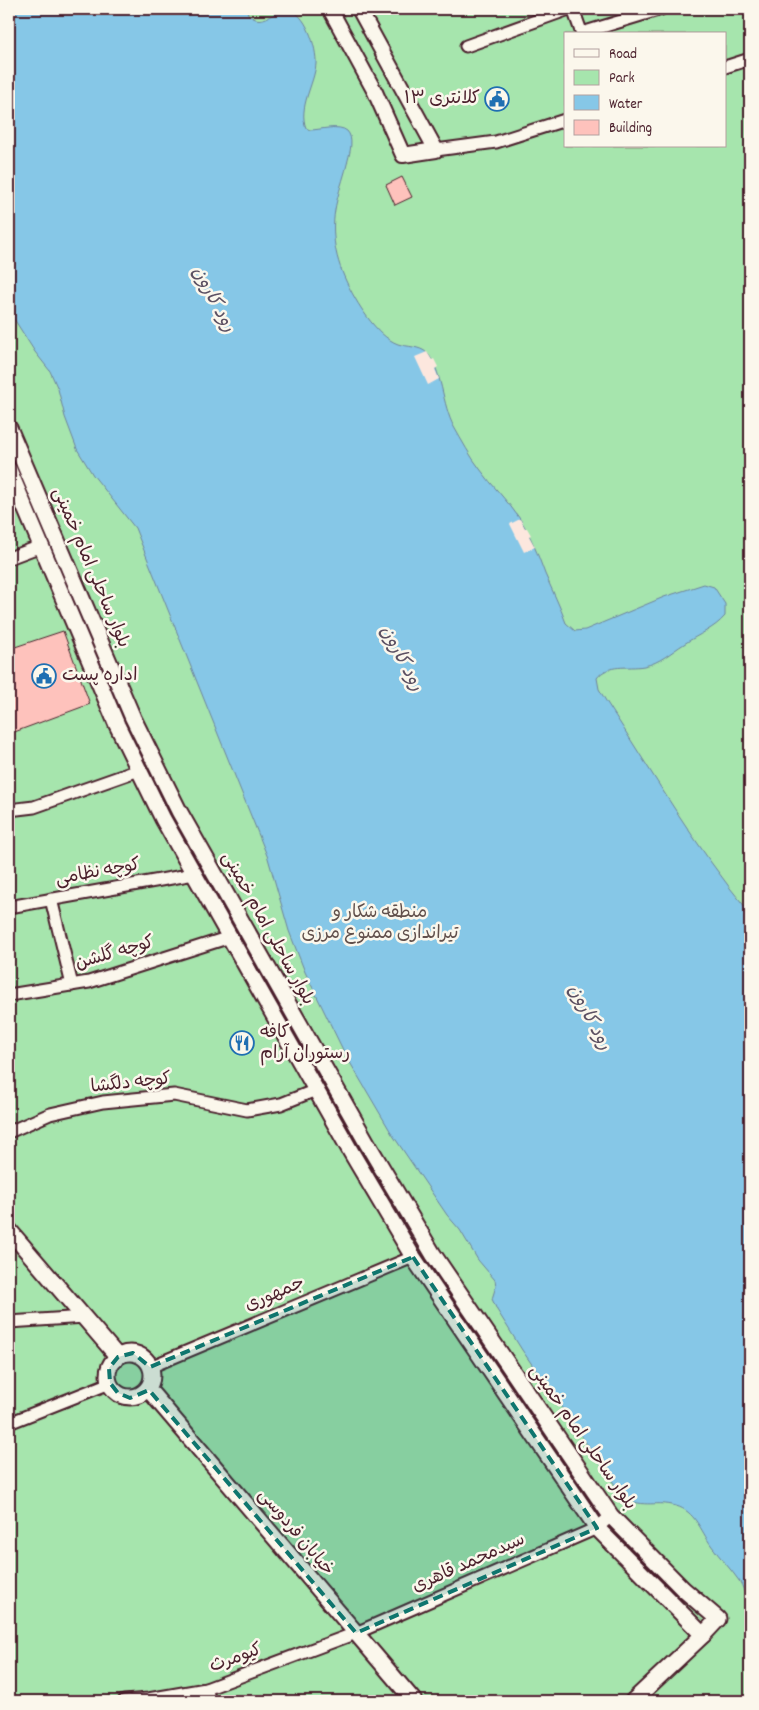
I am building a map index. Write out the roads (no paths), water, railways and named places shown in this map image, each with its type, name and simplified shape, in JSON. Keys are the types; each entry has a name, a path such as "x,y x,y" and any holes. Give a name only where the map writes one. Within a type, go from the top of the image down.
{"main road":[{"name":"بلوار ساحلی امام خمینی","path":"9,428 134,718 179,811 366,1143 430,1250 611,1516 683,1589 718,1619 703,1635 597,1528 413,1257 163,819 117,725 9,470"},
{"path":"9,1230 118,1357"},
{"path":"413,1257 430,1250"},
{"path":"133,1354 146,1360 150,1367 152,1378 148,1389 137,1396 130,1398 118,1393 110,1383 110,1368 118,1357 133,1354"},
{"name":"خیابان فردوسی","path":"148,1389 414,1701"},
{"path":"633,1701 703,1635"}],"street":[{"path":"330,9 374,92 403,155 496,142 564,120"},
{"path":"358,9 436,150"},
{"path":"466,46 571,9 581,32"},
{"path":"588,32 661,9"},
{"path":"726,67 750,59"},
{"path":"9,558 41,546"},
{"path":"9,810 34,807 139,770"},
{"name":"کوچه نظامی","path":"9,907 194,874"},
{"path":"51,899 72,985"},
{"name":"کوچه گلشن","path":"9,996 89,982 230,937"},
{"name":"کوچه دلگشا","path":"9,1132 50,1114 103,1102 174,1095 247,1110 281,1104 316,1090"},
{"name":"جمهوری","path":"150,1367 413,1257"},
{"path":"9,1322 85,1317"},
{"path":"9,1423 110,1383"},
{"name":"سیدمحمد قاهری","path":"356,1633 597,1528 611,1516"},
{"name":"کیومرث","path":"124,1701 148,1700 206,1689 356,1633"},
{"path":"206,1689 210,1701"}],"water":[{"name":"رود کارون","path":"9,9 247,9 248,14 258,19 267,18 287,10 300,16 309,31 316,57 315,72 305,104 304,120 306,128 310,130 344,129 350,137 350,153 337,200 334,221 336,251 346,281 361,308 382,334 398,344 424,351 432,360 454,427 476,464 524,525 566,623 575,631 585,630 664,597 704,584 714,587 725,604 725,616 721,621 660,660 650,665 638,667 612,668 597,678 599,689 606,701 675,809 711,862 750,913 750,1613 740,1582 714,1550 697,1522 688,1512 669,1504 644,1504 624,1498 522,1350 497,1310 492,1299 496,1286 495,1280 478,1260 460,1230 447,1215 392,1134 345,1054 305,972 289,931 268,858 135,528 93,475 77,449 65,417 58,389 50,371 35,352 9,311"}],"place":[{"name":"کلانتری ۱۳","path":"497,99"},
{"name":"اداره پست","path":"44,676"},
{"name":"کافه رستوران آرام","path":"242,1043"}],"park label":[{"name":"منطقه شکار و تیراندازی ممنوع مرزی","path":"380,923"}]}
